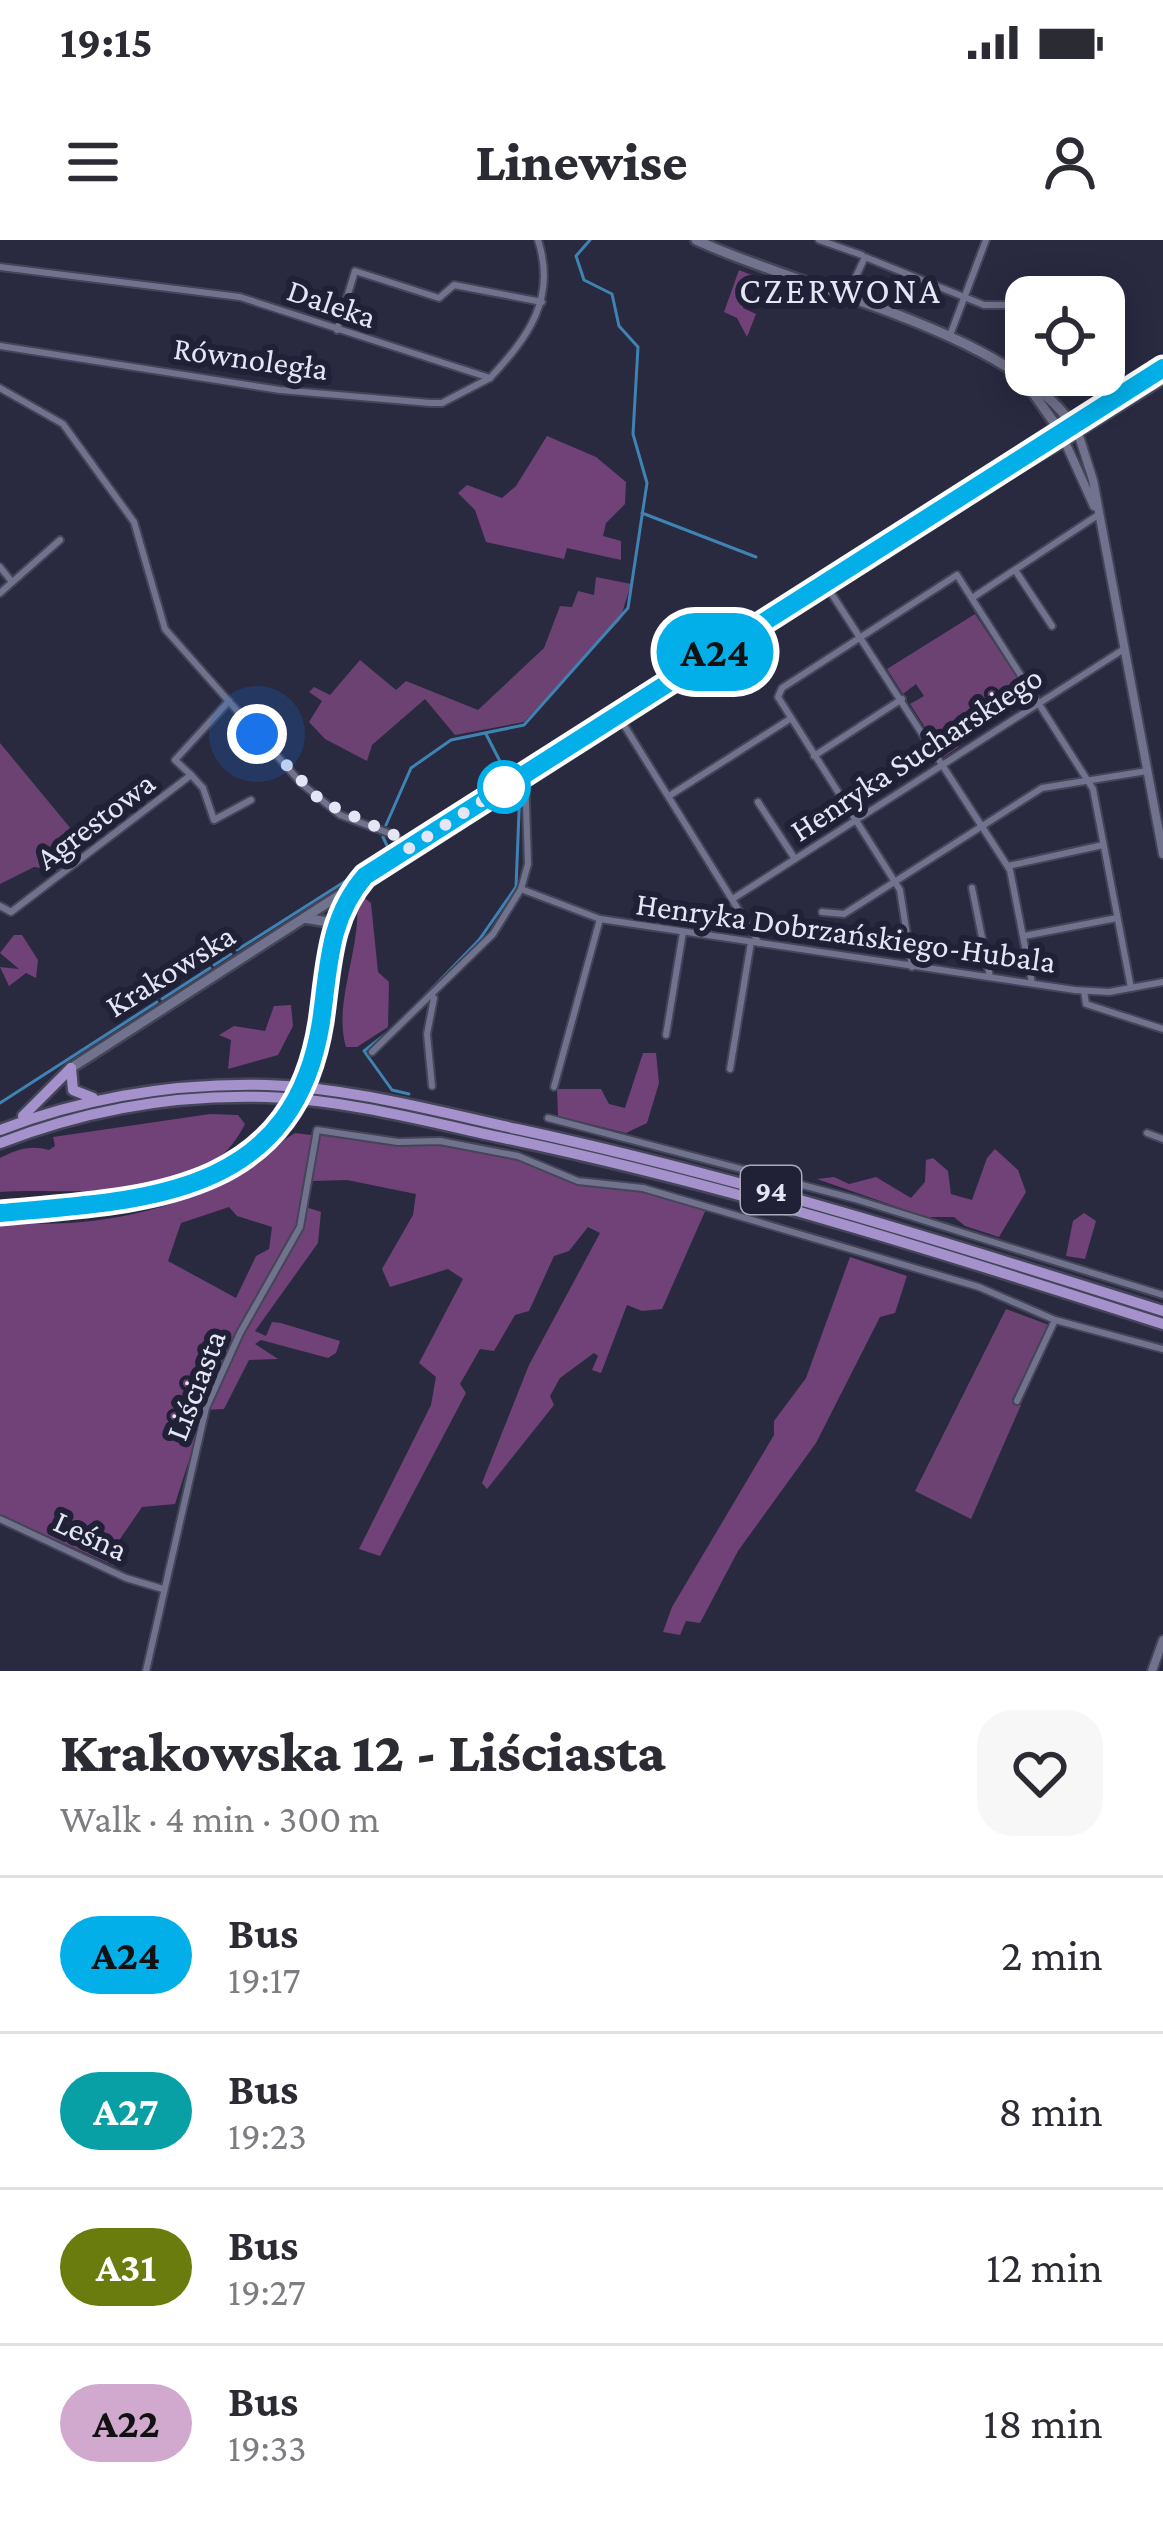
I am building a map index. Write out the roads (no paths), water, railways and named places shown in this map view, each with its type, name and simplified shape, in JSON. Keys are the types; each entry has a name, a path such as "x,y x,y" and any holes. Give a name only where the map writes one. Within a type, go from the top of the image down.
{"main road":[{"path":"696,240 950,338 1005,366"},
{"path":"1035,396 1063,436"},
{"path":"1050,396 1075,429"},
{"name":"Krakowska","path":"71,1068 824,582 926,520 958,506 1075,429"},
{"name":"Krakowska","path":"334,923 365,876"},
{"path":"0,1213 179,1191 236,1164 276,1126 313,1060 334,906 346,888"},
{"path":"303,916 324,912 334,923"},
{"path":"71,1068 70,1084 76,1094 115,1097"},
{"path":"2,1129 36,1108 71,1068"},
{"name":"94","path":"2,1129 115,1097 191,1087 268,1085 400,1103 787,1194 1163,1311"},
{"name":"94","path":"0,1144 123,1108 191,1099 267,1097 351,1106 626,1165 785,1205 1163,1324"}],"street":[{"path":"490,378 529,336 542,302 538,240"},
{"path":"819,240 989,306 1005,306"},
{"path":"950,338 986,240"},
{"path":"845,300 865,256"},
{"name":"Daleka","path":"0,267 240,297 490,378"},
{"path":"337,330 355,271 439,298 454,285 542,302"},
{"name":"Równoległa","path":"0,346 280,390 430,403 442,403 490,378"},
{"name":"Krakowska","path":"1075,429 1163,368"},
{"name":"Krakowska","path":"1075,429 1163,380"},
{"path":"0,388 63,424 134,522 165,629 321,801 394,835 408,849"},
{"path":"1075,429 1098,515 1163,854"},
{"path":"1063,436 1098,515"},
{"path":"972,598 1098,515"},
{"path":"0,592 60,540"},
{"path":"0,567 12,582"},
{"path":"1015,570 1052,626"},
{"path":"912,967 896,882 778,697 782,688 957,575 1090,781 1131,988"},
{"path":"824,582 1008,866 1032,983"},
{"name":"Henryka Sucharskiego","path":"734,898 1124,649"},
{"path":"814,756 902,699"},
{"name":"Agrestowa","path":"0,906 10,912 191,775 175,760 229,701"},
{"path":"617,715 734,898 755,943 730,1069"},
{"path":"669,796 790,719"},
{"path":"823,912 844,914 1042,788 1147,770"},
{"path":"372,1052 493,934 521,889 528,864 525,774"},
{"path":"191,775 203,788 214,820 251,800"},
{"path":"758,802 795,860"},
{"path":"1008,866 1103,845"},
{"path":"972,888 989,977"},
{"name":"Henryka Dobrzańskiego-Hubala","path":"521,889 600,920 912,967 1084,991 1109,992 1163,982"},
{"path":"1024,936 1117,918"},
{"name":"Henryka Dobrzańskiego-Hubala","path":"554,1087 600,920"},
{"path":"666,1035 683,932"},
{"name":"Henryka Dobrzańskiego-Hubala","path":"1084,991 1086,1004 1163,1029"},
{"path":"1109,992 1110,1011"},
{"path":"432,1086 427,1034 435,994"},
{"path":"548,1118 855,1199 1163,1295"},
{"name":"Liściasta","path":"146,1671 206,1408 240,1333 301,1226 317,1130 440,1141 518,1156 578,1181 643,1188 980,1287 1055,1320"},
{"path":"1147,1133 1163,1138"},
{"path":"1017,1401 1055,1320 1163,1349"},
{"name":"Leśna","path":"0,1519 126,1578 163,1589"},
{"path":"1152,1671 1163,1640"}],"waterway":[{"path":"386,825 411,768 451,740 524,725 628,608 647,483 633,434 638,347 619,326 612,294 584,280 576,256 590,240"},
{"path":"642,513 756,557"},
{"path":"486,734 508,777"},
{"path":"415,1006 479,940 516,887 520,788"},
{"path":"237,950 385,856 389,850 383,837"},
{"path":"214,965 231,954"},
{"path":"162,999 210,968"},
{"path":"0,1103 157,1002"},
{"path":"387,1033 364,1051 392,1090 409,1094"}],"district":[{"name":"CZERWONA","path":"841,291"}]}
